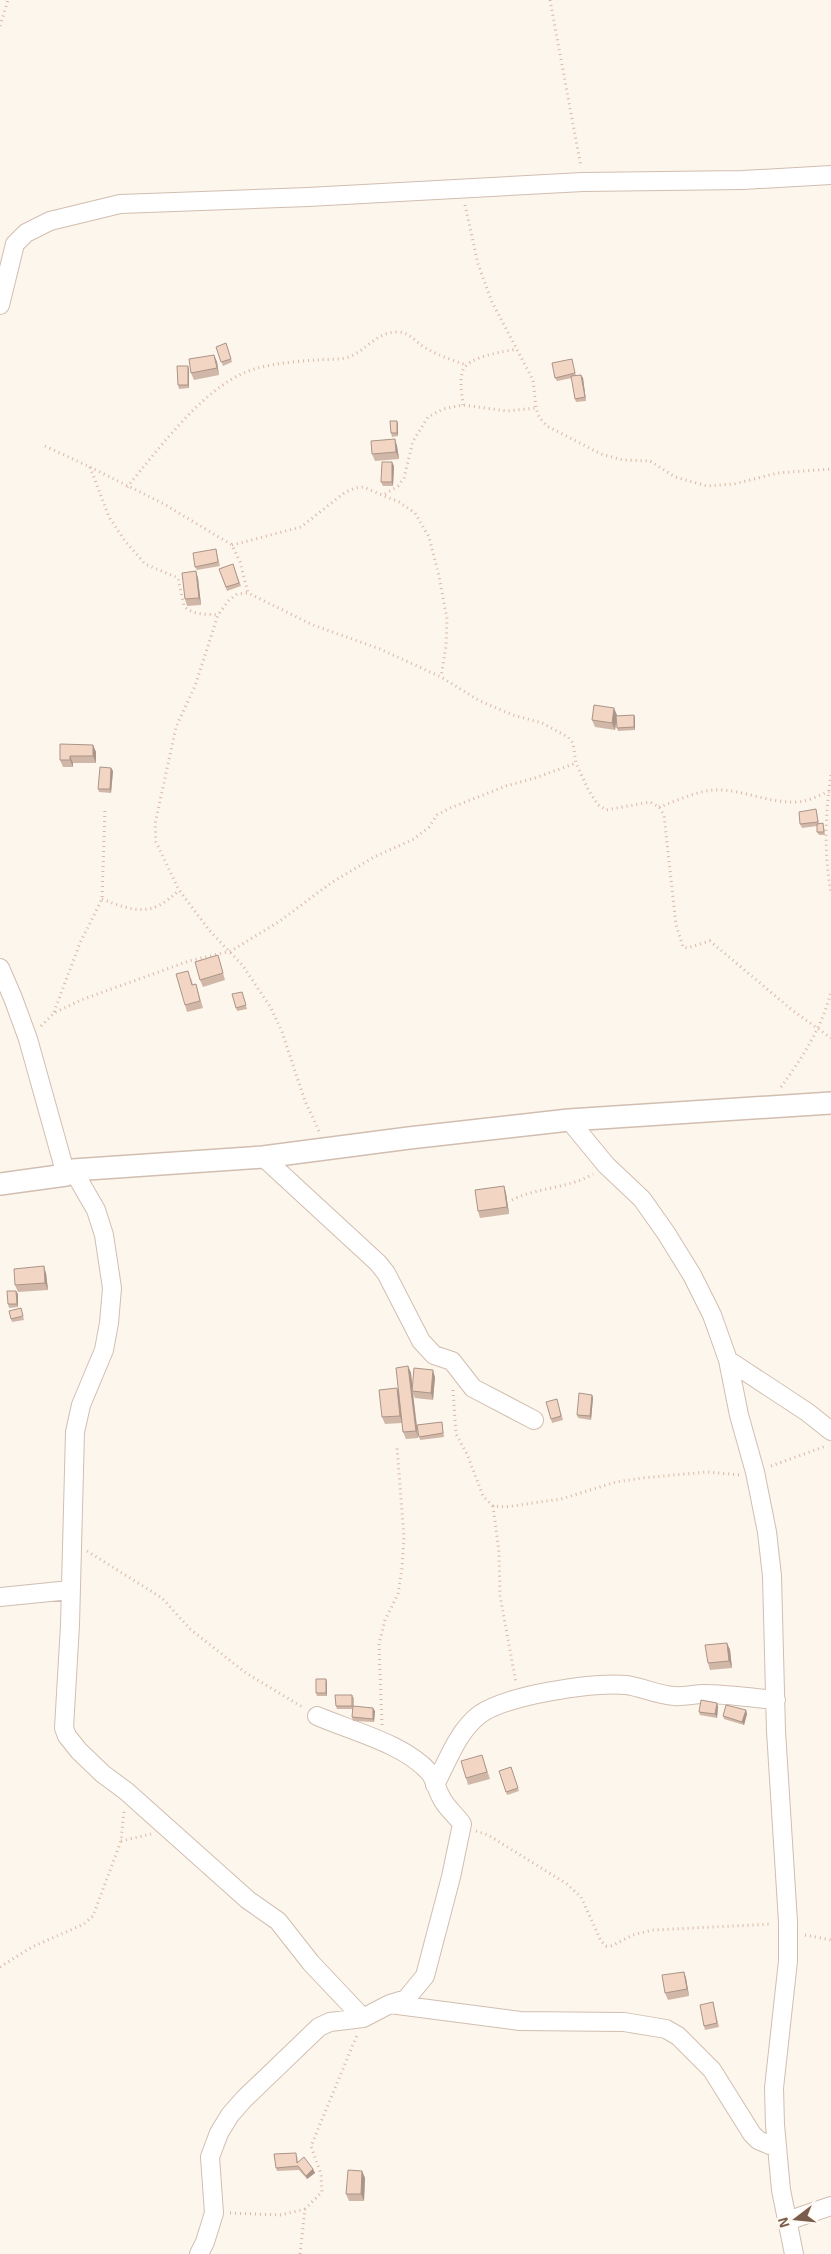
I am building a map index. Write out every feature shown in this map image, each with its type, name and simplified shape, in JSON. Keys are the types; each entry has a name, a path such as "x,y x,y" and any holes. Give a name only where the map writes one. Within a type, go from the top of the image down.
{"street":[{"path":"0,305 15,244 26,234 50,220 82,211 120,204 463,190 583,182 743,180 831,174"},
{"path":"0,968 28,1039 70,1173 96,1210 104,1235 112,1288 104,1350 81,1405 74,1432 70,1625 64,1728 67,1736 79,1751 103,1774 126,1791 248,1900 278,1921 312,1963 363,2018"},
{"path":"0,1184 70,1173 263,1157 569,1120 831,1103"},
{"path":"569,1120 606,1165 642,1199 666,1233 712,1315 728,1360 738,1415 755,1472 767,1532 772,1576 776,1731 788,1922 788,1961 774,2088 781,2190 794,2254"},
{"path":"263,1157 378,1263 386,1274 421,1342 434,1355 452,1361 473,1388 534,1420"},
{"path":"728,1360 807,1412 831,1431"},
{"path":"0,1597 70,1590"},
{"path":"436,1785 468,1726 480,1715 500,1704 520,1698 569,1689 620,1685 659,1695 704,1694 776,1700"},
{"path":"199,2254 205,2242 214,2213 210,2157 230,2115 319,2027 330,2022 363,2018 390,2004 406,1999 424,1976 451,1877 462,1827 460,1821 454,1817 441,1798 431,1774 414,1759 382,1740 358,1733 317,1716"},
{"path":"390,2004 520,2021 624,2022 666,2029 678,2036 712,2070 752,2134 758,2140 777,2148"},
{"path":"787,2221 831,2206"}],"path":[{"path":"0,26 8,0"},
{"path":"550,0 583,182"},
{"path":"463,190 478,264 492,302 533,380 536,408 539,417 547,426 601,454 623,460 650,461 675,476 707,486 734,484 778,473 831,469"},
{"path":"127,487 185,418 230,378 245,372 315,360 346,358 361,350 374,338 388,332 401,332 413,336 422,346 466,366"},
{"path":"463,405 461,384 463,371 466,366 488,356 517,349"},
{"path":"384,494 398,486 404,478 413,441 420,428 428,418 443,409 463,405 507,411 536,408"},
{"path":"45,446 90,466 127,487 164,504 232,544 240,562 248,593"},
{"path":"90,466 110,517 142,561 178,578 184,606 187,609 199,614 218,615"},
{"path":"232,544 301,527 344,493 355,488 363,487 384,494 415,513 429,536 440,576 447,619 446,646 441,677"},
{"path":"325,1148 282,1032 254,981 231,951 209,930 179,890 156,842 155,824 176,727 197,678 218,615 229,600 237,594 248,593 313,625 380,649 441,677 480,701 512,715 542,723 568,737 573,743 576,763 598,805 606,810 614,810 643,802 650,802 659,807 666,824 676,924 683,947 687,948 710,941 792,1010 831,1038"},
{"path":"28,1039 54,1013 81,1000 189,961 231,951 280,922 313,895 345,874 374,857 414,839 429,827 437,815 450,808 506,786 576,763"},
{"path":"831,775 826,869 831,893"},
{"path":"659,807 691,795 713,790 731,791 783,802 812,800 830,791"},
{"path":"54,1013 80,943 102,899 105,808"},
{"path":"102,899 135,910 149,910 168,901 179,890"},
{"path":"766,1108 805,1052 828,1006 831,991"},
{"path":"512,1200 526,1193 571,1183 589,1176 606,1165"},
{"path":"452,1361 456,1434 467,1454 483,1496 493,1506 499,1552 500,1596 511,1662 520,1698"},
{"path":"493,1506 505,1507 561,1499 616,1482 707,1472 738,1476 755,1472 831,1444"},
{"path":"382,1740 378,1644 398,1594 404,1537 397,1447"},
{"path":"72,1541 162,1598 190,1629 246,1673 317,1716"},
{"path":"0,1967 32,1947 84,1924 93,1916 120,1841 126,1791"},
{"path":"462,1827 488,1835 567,1884 580,1897 601,1940 606,1946 611,1946 633,1935 652,1930 767,1925 788,1922 807,1936 831,1940"},
{"path":"120,1841 169,1831"},
{"path":"214,2213 281,2215 305,2209 322,2192 321,2174 311,2146 363,2018"},
{"path":"300,2254 305,2209"}],"building":[{"path":"226,343 231,359 221,362 216,347"},
{"path":"214,355 217,368 191,373 189,359"},
{"path":"572,359 575,373 555,378 552,363"},
{"path":"177,366 188,366 188,385 178,385"},
{"path":"581,375 585,397 575,399 571,376"},
{"path":"390,421 397,421 397,433 391,433"},
{"path":"395,439 396,452 372,454 371,441"},
{"path":"382,462 392,462 392,482 381,482"},
{"path":"216,549 218,562 195,567 193,553"},
{"path":"233,564 239,583 226,587 219,569"},
{"path":"196,571 199,598 185,599 182,573"},
{"path":"594,705 614,708 612,723 592,720"},
{"path":"634,715 634,727 617,728 616,716"},
{"path":"60,744 93,745 93,756 70,756 70,760 60,760"},
{"path":"100,767 111,768 110,789 98,789"},
{"path":"816,809 818,822 800,824 799,812"},
{"path":"823,823 824,832 817,832 817,824"},
{"path":"218,955 223,973 200,980 195,962"},
{"path":"188,971 192,985 196,984 200,1001 185,1005 176,974"},
{"path":"242,992 246,1005 236,1008 232,994"},
{"path":"504,1186 507,1207 478,1211 475,1190"},
{"path":"44,1266 45,1283 15,1285 14,1269"},
{"path":"7,1291 16,1291 17,1304 8,1304"},
{"path":"21,1308 23,1316 11,1319 9,1311"},
{"path":"408,1366 416,1431 403,1432 396,1368"},
{"path":"414,1368 433,1370 431,1393 412,1391"},
{"path":"397,1388 400,1416 382,1417 379,1390"},
{"path":"579,1393 592,1395 590,1416 577,1415"},
{"path":"557,1399 561,1416 551,1419 546,1402"},
{"path":"442,1422 443,1433 419,1437 417,1425"},
{"path":"727,1643 729,1661 708,1663 705,1645"},
{"path":"316,1679 326,1679 326,1693 316,1693"},
{"path":"335,1695 352,1695 352,1706 336,1706"},
{"path":"701,1700 717,1703 715,1714 699,1712"},
{"path":"726,1705 746,1710 742,1722 723,1716"},
{"path":"353,1706 373,1708 373,1719 352,1717"},
{"path":"482,1755 487,1772 466,1778 461,1761"},
{"path":"511,1767 518,1788 506,1792 499,1771"},
{"path":"684,1972 687,1989 665,1993 662,1975"},
{"path":"713,2002 717,2023 704,2026 700,2005"},
{"path":"296,2153 297,2163 304,2157 313,2169 306,2176 298,2166 276,2168 274,2154"},
{"path":"348,2170 362,2171 361,2194 346,2194"}]}
